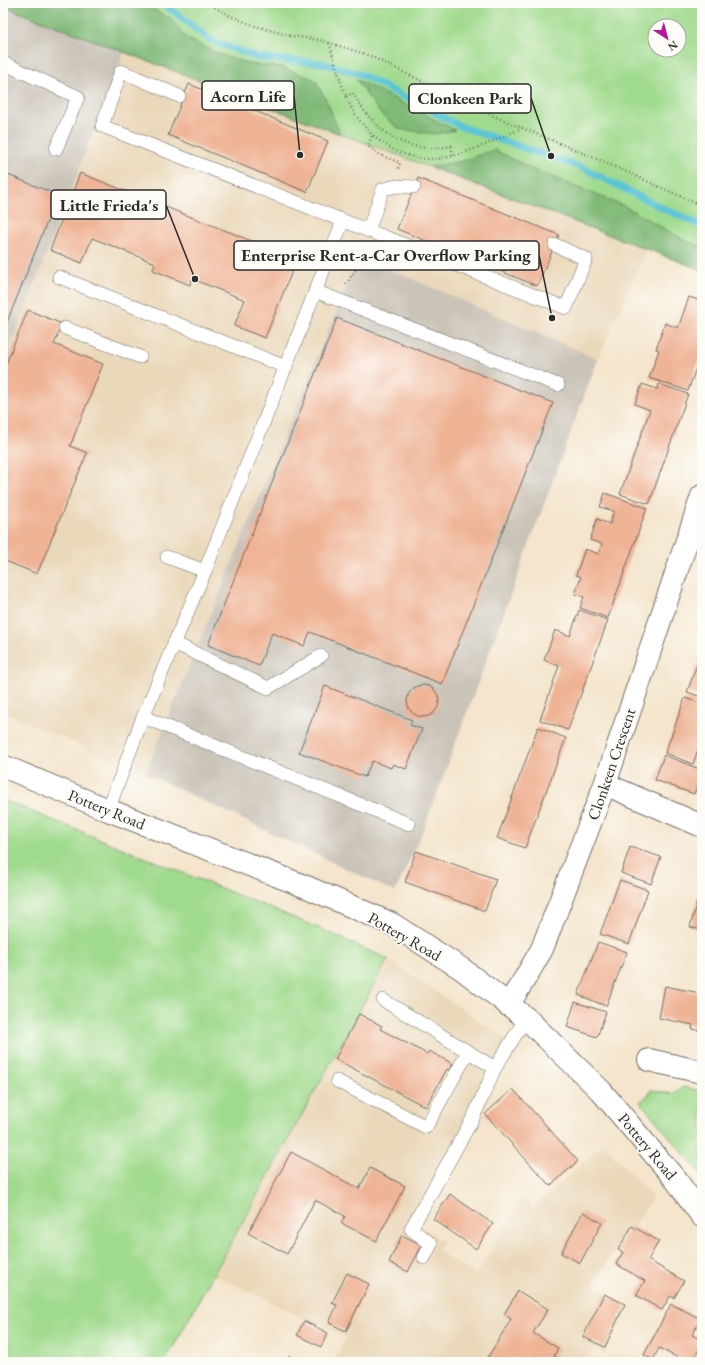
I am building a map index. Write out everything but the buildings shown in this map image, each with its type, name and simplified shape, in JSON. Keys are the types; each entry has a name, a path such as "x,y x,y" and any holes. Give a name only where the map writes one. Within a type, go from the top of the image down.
{"street":[{"name":"Clonkeen Crescent","path":"508,1005 542,948 605,784 700,509"},
{"name":"Pottery Road","path":"3,766 108,810 309,888 392,924 462,969 526,1018 601,1091 676,1180 702,1216"},
{"path":"605,784 702,826"},
{"path":"649,1060 702,1072"}],"lane":[{"path":"3,63 78,97 56,149"},
{"path":"179,96 121,72 102,126 566,308 586,259 555,245"},
{"path":"368,231 383,189 397,186 414,187"},
{"path":"108,810 143,717 205,572 343,221"},
{"path":"59,277 286,367"},
{"path":"315,291 558,385"},
{"path":"65,328 140,357"},
{"path":"167,557 205,572"},
{"path":"174,643 268,688 321,656"},
{"path":"143,717 409,824"},
{"path":"383,1000 495,1068"},
{"path":"424,1258 431,1244 411,1229 473,1118 495,1068 526,1018"},
{"path":"337,1080 426,1128 468,1052"}],"path":[{"path":"208,3 228,15 255,26 291,36 329,43 368,55 491,115 602,161 702,206"},
{"path":"329,43 346,96 360,121 372,136 392,150 419,158 434,159 471,150 523,128"},
{"path":"346,96 353,93 370,119 394,138 422,148 437,149 451,146 453,155"},
{"path":"372,136 368,146 380,155 400,164 397,170"},
{"path":"342,290 367,251"},
{"path":"3,665 9,650"}],"shaded area":[{"path":"3,6 124,52 3,367"},
{"path":"124,52 646,250 598,359 359,256 145,773 3,712 3,367"},
{"path":"359,256 598,359 423,831 395,892 145,773"},
{"path":"3,800 312,925 388,959 510,1042 411,1220 443,1241 437,1251 476,1275 523,1198 533,1208 603,1144 653,1198 592,1285 628,1307 605,1353 595,1348 587,1362 333,1362 346,1338 214,1275 165,1362 3,1362"}],"green space":[{"path":"3,3 702,3 702,270 3,6"},
{"path":"3,3 141,3 170,18 186,38 221,55 249,64 282,67 315,80 328,104 340,134 3,6"},
{"path":"356,79 455,130 434,134 399,129 379,112"},
{"path":"494,150 534,170 624,206 686,241 702,247 702,270 430,167 462,161"},
{"path":"3,800 312,925 388,959 165,1362 3,1362"},
{"path":"683,1087 702,1091 702,1175 640,1102 651,1090 673,1094"}],"waterway":[{"path":"160,3 168,7 210,40 258,58 322,63 360,74 462,127 583,168 656,205 702,226"}],"place":[{"name":"Acorn Life","path":"300,155"},
{"name":"Clonkeen Park","path":"551,156"},
{"name":"Little Frieda's","path":"195,279"},
{"name":"Enterprise Rent-a-Car Overflow Parking","path":"552,318"}]}
